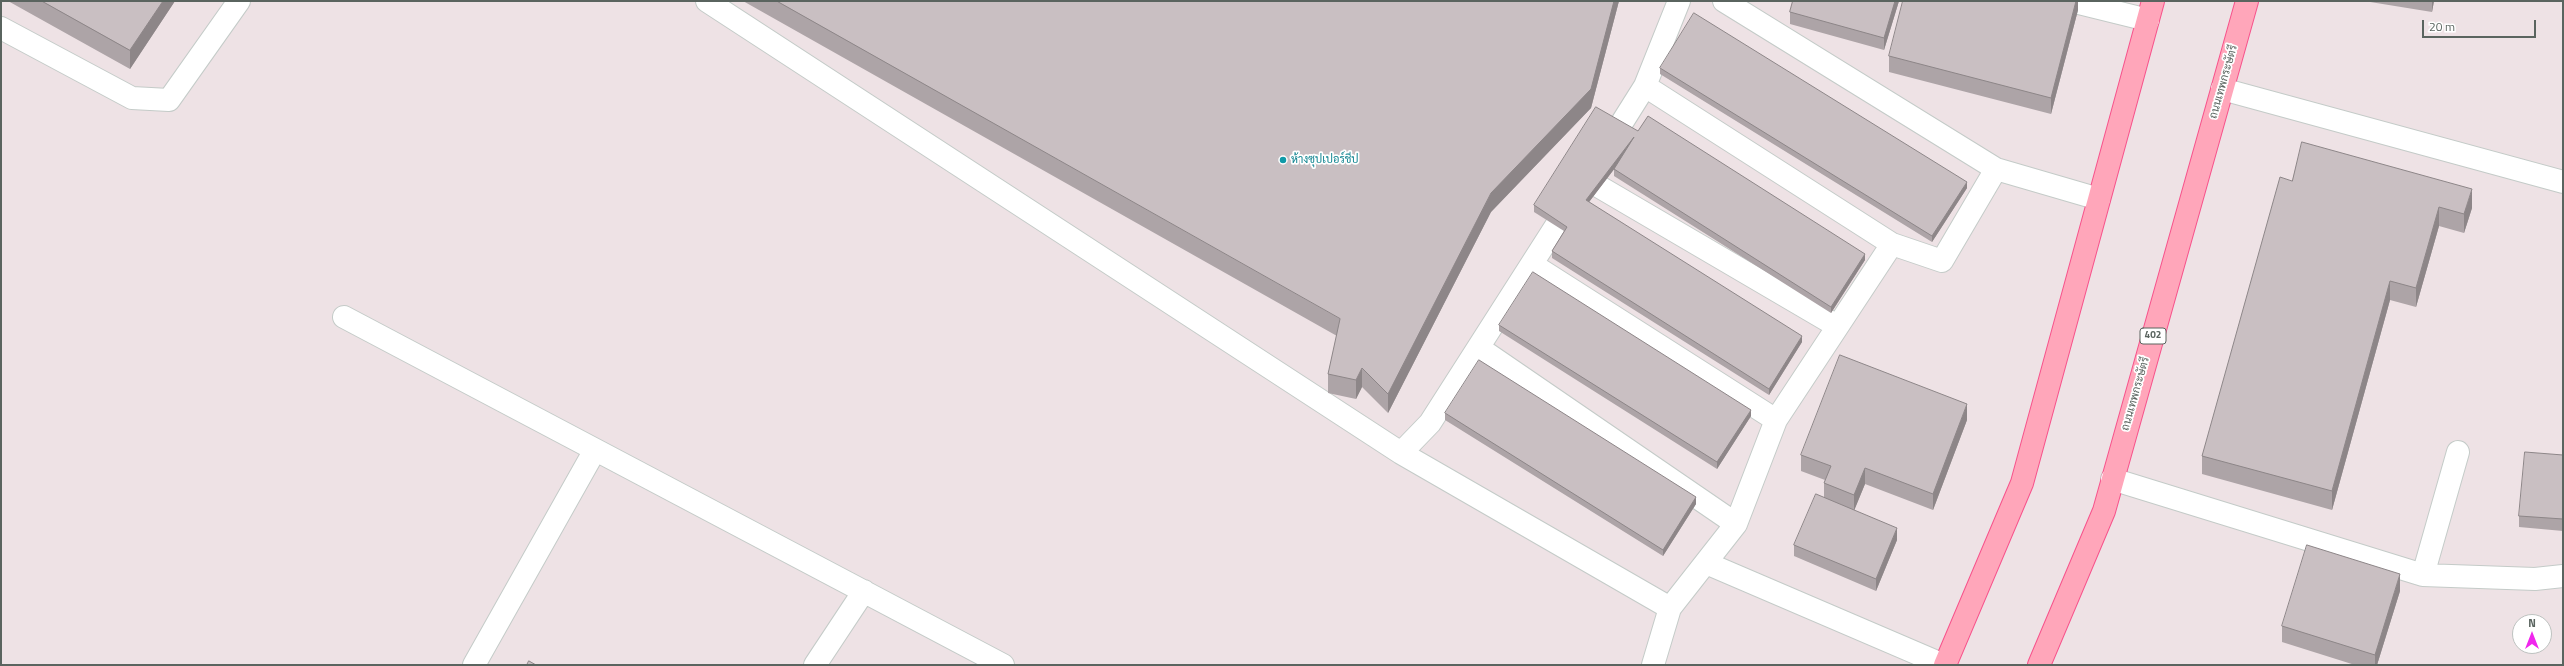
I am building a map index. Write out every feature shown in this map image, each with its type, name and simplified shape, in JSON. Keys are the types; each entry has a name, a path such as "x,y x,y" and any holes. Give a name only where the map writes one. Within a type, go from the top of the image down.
{"main road":[{"name":"ถนนเทพกระษัตรี","path":"2039,665 2104,511 2247,1"},
{"path":"1945,665 2022,483 2150,10"}],"street":[{"path":"1,28 132,98 169,100 239,1"},
{"path":"707,1 1401,453 1670,608"},
{"path":"1401,453 1430,423 1533,264 1645,86 1679,1"},
{"path":"1724,1 1996,169 2099,199"},
{"path":"2071,1 2150,10"},
{"path":"1645,86 1892,244 1942,261 1996,169"},
{"path":"2222,89 2563,182"},
{"path":"1586,179 1837,326"},
{"path":"1653,665 1670,608 1736,524 1776,420 1892,244"},
{"path":"1533,264 1776,420"},
{"path":"344,317 864,590 1003,665"},
{"path":"1479,348 1736,524"},
{"path":"474,665 596,450"},
{"path":"2423,575 2458,452"},
{"path":"2112,479 2423,575 2535,578 2563,576"},
{"path":"1706,563 1945,665"},
{"path":"815,665 864,590"}],"building":[{"path":"42,1 163,1 130,50"},
{"name":"ห้างซุปเปอร์ชีป","path":"777,1 1614,1 1591,89 1491,193 1388,394 1362,368 1356,380 1328,374 1340,319"},
{"path":"1793,1 1895,1 1884,38 1790,12"},
{"path":"1903,1 2076,1 2051,98 1889,56"},
{"path":"1694,13 1967,182 1932,236 1660,68"},
{"path":"1596,107 1638,131 1648,116 1865,254 1831,307 1614,169 1634,137 1586,200 1802,336 1769,389 1552,251 1567,227 1534,205"},
{"path":"2302,142 2472,189 2464,214 2439,207 2416,288 2390,281 2332,491 2202,456 2280,177 2292,181"},
{"path":"1533,272 1751,410 1717,462 1499,325"},
{"path":"1840,355 1967,404 1933,494 1865,468 1854,495 1824,483 1831,466 1801,455"},
{"path":"1479,360 1696,497 1663,550 1445,413"},
{"path":"2525,452 2563,455 2563,519 2519,516"},
{"path":"1816,494 1897,528 1876,579 1794,545"},
{"path":"2307,545 2400,574 2375,655 2282,626"},
{"path":"529,661 536,665 527,665"}],"place":[{"name":"ห้างซุปเปอร์ชีป","path":"1283,160"}]}
